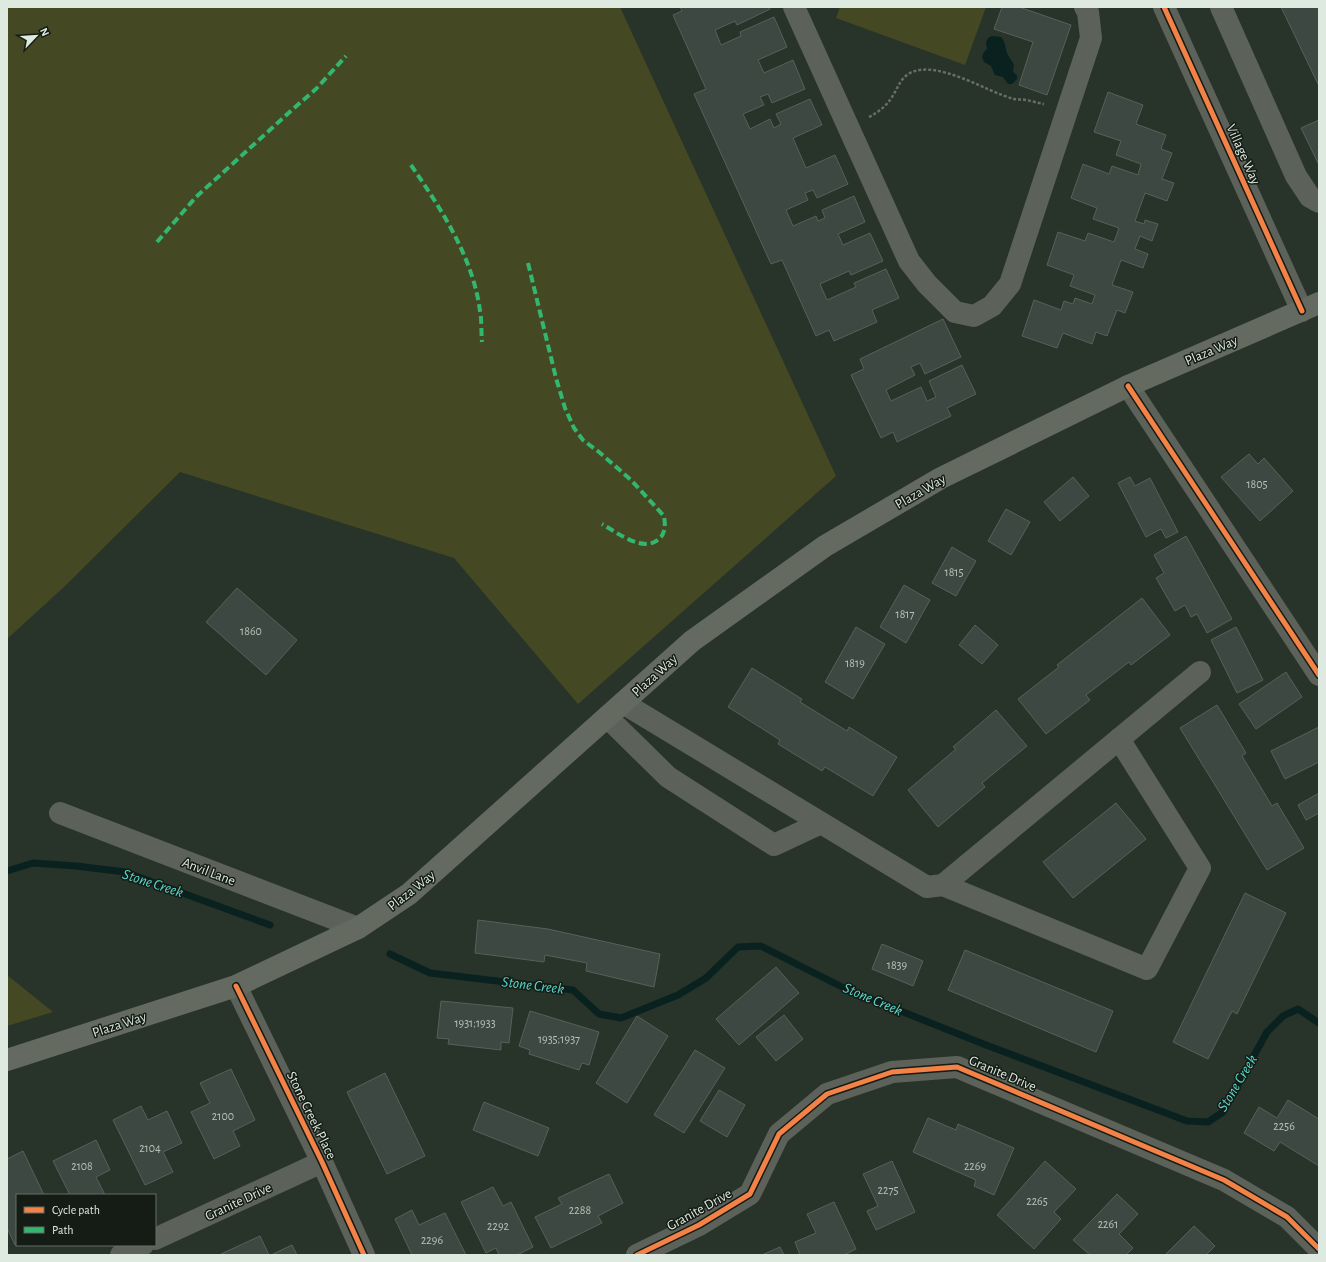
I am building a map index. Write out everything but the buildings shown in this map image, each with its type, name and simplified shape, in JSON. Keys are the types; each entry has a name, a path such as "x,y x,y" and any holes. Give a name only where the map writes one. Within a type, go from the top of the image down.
{"main road":[{"name":"Plaza Way","path":"7,1060 236,986 358,928 409,894 692,641 825,546 941,478 1128,386 1311,307"}],"street":[{"path":"794,7 909,261 927,284 955,312 974,316 992,306 1010,284 1091,38 1093,9"},
{"name":"Village Way","path":"1164,7 1311,307"},
{"path":"1221,7 1296,176 1310,197 1319,202"},
{"path":"1128,386 1319,675"},
{"path":"943,885 1200,672"},
{"path":"615,710 668,777 774,845 821,823"},
{"path":"615,710 821,823 927,887 943,885 1147,969 1200,868 1119,739"},
{"name":"Anvil Lane","path":"60,813 358,928"},
{"name":"Stone Creek Place","path":"236,986 322,1162 364,1255"},
{"name":"Granite Drive","path":"638,1255 699,1225 750,1194 779,1134 827,1094 892,1072 957,1067 1224,1180 1287,1217 1319,1249"},
{"name":"Granite Drive","path":"156,1239 322,1162"},
{"path":"121,1255 141,1246"}],"path":[{"path":"848,127 872,116 883,108 902,78 910,73 920,70 938,72 963,79 1014,99 1025,100 1068,110"}],"green space":[{"path":"7,7 620,7 836,476 578,704 454,558 180,472 65,586 7,639"},
{"path":"840,7 986,7 965,65 836,18"},
{"path":"7,975 53,1012 7,1026"}],"water":[{"path":"992,36 1001,37 1005,43 1008,56 1014,66 1013,72 1017,75 1017,79 1012,84 1008,84 1003,77 995,75 991,66 984,62 982,57 987,49 986,42 988,38"}],"waterway":[{"name":"Stone Creek","path":"7,871 33,863 76,866 125,872 270,925"},
{"name":"Stone Creek","path":"390,954 430,973 573,990 599,1014 621,1018 678,995 706,978 738,947 761,946 848,990 986,1045 1187,1121 1208,1122 1223,1112 1267,1032 1283,1016 1298,1009 1319,1023"}],"marked path":[{"path":"157,242 196,197 316,89 346,56"},
{"path":"411,165 444,216 463,253 476,291 481,315 482,342"},
{"path":"528,263 556,378 565,408 574,428 583,440 631,480 664,516 665,524 664,532 661,537 655,542 647,544 632,541 602,524"}],"cycle path":[{"path":"1164,7 1302,311"},
{"path":"1128,386 1319,675"},
{"path":"236,986 322,1162 364,1255"},
{"path":"637,1255 699,1225 750,1194 779,1134 827,1094 892,1072 957,1067 1224,1180 1287,1217 1319,1249"}]}
